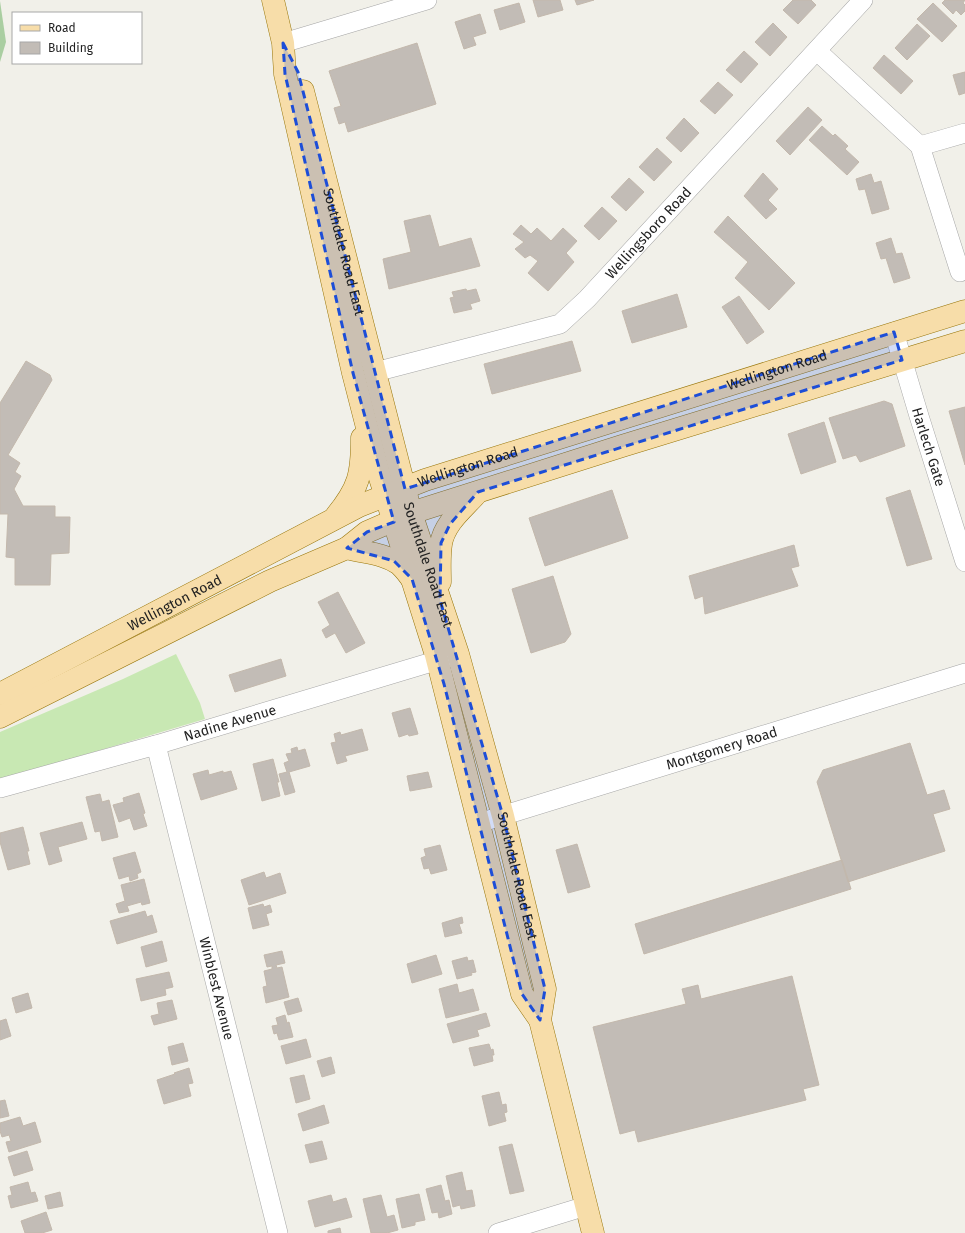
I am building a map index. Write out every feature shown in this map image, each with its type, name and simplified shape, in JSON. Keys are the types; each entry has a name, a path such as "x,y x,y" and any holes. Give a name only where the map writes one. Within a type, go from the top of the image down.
{"main road":[{"name":"Southdale Road East","path":"273,0 283,43 284,74 363,415 395,492"},
{"name":"Southdale Road East","path":"283,43 298,72 375,372 395,492 402,518 412,579 437,660 522,994 540,1020 593,1233"},
{"name":"Wellington Road","path":"0,694 359,506 442,475 794,365 894,332 965,311"},
{"name":"Wellington Road","path":"0,717 270,581 347,548 367,532 402,518 622,446 965,341"},
{"path":"794,365 801,391"},
{"path":"332,520 351,496 359,478 362,465 363,415"},
{"path":"440,600 441,543 450,524 478,492"},
{"name":"Southdale Road East","path":"402,518 440,600 458,654 503,816 545,989 540,1020"},
{"path":"347,548 377,554 394,561 400,565 412,579"}],"street":[{"path":"283,43 427,0"},
{"name":"Wellingsboro Road","path":"375,372 560,324 587,299 863,0"},
{"path":"817,51 920,146 960,272"},
{"path":"920,146 965,133"},
{"name":"Harlech Gate","path":"894,332 965,562"},
{"name":"Nadine Avenue","path":"0,788 156,745 458,654"},
{"name":"Montgomery Road","path":"479,823 965,673"},
{"name":"Winblest Avenue","path":"156,745 278,1233"},
{"path":"498,1233 586,1206"}],"highlighted area":[{"path":"283,43 298,72 405,489 894,332 902,360 478,492 450,524 441,543 440,600 503,816 545,989 540,1020 522,994 444,684 412,579 394,561 347,548 367,532 394,522 353,373 285,74"}],"green space":[{"path":"0,1 6,42 0,62"},
{"path":"176,654 200,703 205,719 0,780 0,732 123,679"}],"building":[{"path":"533,0 560,0 563,10 538,17"},
{"path":"575,0 594,0 577,5"},
{"path":"793,0 811,0 816,5 798,24 783,10"},
{"path":"945,0 965,0 963,3 965,5 965,11 961,15 956,10 953,14 942,3"},
{"path":"519,3 525,22 500,30 494,10"},
{"path":"933,3 957,26 942,42 917,19"},
{"path":"480,14 486,33 473,37 476,45 464,49 455,22"},
{"path":"773,23 787,37 770,56 755,42"},
{"path":"917,24 930,36 907,60 895,48"},
{"path":"417,43 436,104 348,132 345,122 339,124 334,108 341,106 329,71"},
{"path":"744,51 758,64 741,83 726,70"},
{"path":"884,55 913,81 901,94 873,68"},
{"path":"965,72 965,93 959,95 953,75"},
{"path":"718,82 733,95 715,114 700,101"},
{"path":"808,107 822,120 790,155 776,141"},
{"path":"684,118 699,133 681,152 666,138"},
{"path":"822,126 833,136 835,134 848,146 845,149 859,162 847,175 809,140"},
{"path":"657,148 672,162 654,181 639,167"},
{"path":"763,173 778,189 768,200 777,209 766,219 744,196"},
{"path":"871,174 874,183 881,181 889,209 872,214 865,189 859,190 856,179"},
{"path":"629,178 644,192 626,211 611,197"},
{"path":"602,207 617,221 599,240 584,226"},
{"path":"430,215 439,247 471,238 480,266 389,289 383,259 411,252 404,221"},
{"path":"728,216 795,283 769,310 735,278 748,262 714,232"},
{"path":"521,225 531,234 537,228 551,241 563,228 577,241 566,253 574,262 548,291 528,273 538,261 530,255 525,258 515,249 524,242 513,234"},
{"path":"891,238 896,254 902,253 910,278 894,283 886,258 881,259 876,243"},
{"path":"466,289 467,291 476,289 480,301 470,304 472,309 454,313 450,298 454,297 452,292"},
{"path":"677,294 687,327 632,343 622,311"},
{"path":"739,296 764,332 747,344 722,307"},
{"path":"572,341 581,371 492,394 484,364"},
{"path":"26,361 50,375 52,380 8,455 20,463 15,472 21,476 14,489 23,506 55,506 55,517 70,517 69,553 51,554 50,585 15,585 15,558 6,557 8,514 0,514 0,403"},
{"path":"884,401 892,404 905,446 860,462 856,455 843,459 829,418"},
{"path":"965,407 965,465 949,411"},
{"path":"824,422 836,462 801,474 788,434"},
{"path":"612,490 628,538 545,566 529,518"},
{"path":"910,490 932,559 907,566 886,498"},
{"path":"794,545 799,566 791,568 798,586 705,614 703,596 695,599 689,576"},
{"path":"553,576 571,634 565,642 531,653 512,589"},
{"path":"338,592 365,643 346,653 335,633 326,638 322,630 330,625 318,602"},
{"path":"281,659 286,676 235,692 229,675"},
{"path":"410,708 418,734 409,736 408,734 399,737 392,713"},
{"path":"362,729 368,750 345,756 347,761 337,764 331,743 336,742 334,734 340,732 341,735"},
{"path":"910,743 927,795 944,790 950,809 933,814 945,851 848,882 817,782 823,770"},
{"path":"297,747 298,751 305,749 310,766 289,772 295,792 285,795 279,774 287,772 284,763 289,761 286,754 292,753 291,749"},
{"path":"273,759 279,782 277,782 280,796 262,801 253,764"},
{"path":"208,770 209,775 223,771 223,773 231,771 237,789 201,800 193,774"},
{"path":"428,772 432,787 410,791 407,776"},
{"path":"139,793 147,826 134,830 130,818 119,822 113,805 124,802 123,798"},
{"path":"100,794 102,802 109,800 118,837 102,841 100,831 95,832 86,797"},
{"path":"82,822 87,839 58,847 62,861 49,865 40,833"},
{"path":"23,827 29,851 27,851 30,864 8,870 0,842 0,833"},
{"path":"577,844 590,887 568,893 556,850"},
{"path":"440,845 447,870 431,874 429,868 424,869 421,858 426,856 424,849"},
{"path":"135,852 141,872 137,874 138,878 130,881 129,876 119,879 113,858"},
{"path":"842,860 851,889 644,954 635,924"},
{"path":"264,872 266,878 280,873 286,893 249,905 241,880"},
{"path":"144,879 150,903 142,905 141,902 127,906 129,911 119,913 116,904 125,901 121,885"},
{"path":"263,904 264,907 270,905 272,912 266,914 269,925 253,929 248,908"},
{"path":"145,911 147,917 152,915 157,932 117,944 110,921"},
{"path":"462,917 463,923 459,924 462,933 445,937 442,923"},
{"path":"162,941 167,961 146,967 141,947"},
{"path":"282,951 285,963 276,965 277,968 282,967 289,997 266,1003 263,987 267,986 264,971 272,969 272,966 267,967 264,955"},
{"path":"436,955 442,974 412,983 407,964"},
{"path":"467,957 468,961 473,960 476,972 471,973 472,975 457,979 452,961"},
{"path":"169,972 173,987 165,989 166,995 141,1001 136,979"},
{"path":"792,976 819,1085 803,1089 806,1100 638,1142 635,1130 620,1134 593,1027 686,1004 682,989 698,985 701,999"},
{"path":"457,984 459,993 473,989 479,1010 446,1018 439,989"},
{"path":"28,993 32,1008 16,1013 12,998"},
{"path":"298,998 302,1011 288,1015 284,1002"},
{"path":"172,1000 177,1019 154,1025 151,1016 159,1014 157,1003"},
{"path":"486,1013 490,1026 477,1030 479,1036 453,1043 447,1024"},
{"path":"285,1015 287,1023 289,1022 293,1037 279,1040 277,1033 274,1034 272,1026 278,1025 276,1018"},
{"path":"6,1019 11,1036 0,1040 0,1021"},
{"path":"306,1039 311,1057 286,1064 281,1046"},
{"path":"183,1043 188,1061 172,1065 168,1047"},
{"path":"489,1044 491,1050 493,1049 493,1061 474,1066 469,1048"},
{"path":"331,1057 335,1073 322,1077 317,1061"},
{"path":"189,1068 193,1083 188,1084 191,1096 164,1104 157,1080"},
{"path":"304,1075 310,1099 296,1103 290,1078"},
{"path":"499,1092 502,1105 506,1104 507,1112 504,1113 506,1121 489,1126 482,1096"},
{"path":"5,1100 9,1116 0,1118 0,1101"},
{"path":"324,1105 329,1123 303,1131 298,1114"},
{"path":"20,1117 23,1126 35,1122 41,1142 9,1152 6,1142 11,1141 9,1135 2,1137 0,1123"},
{"path":"322,1141 327,1159 310,1163 305,1145"},
{"path":"512,1144 524,1191 510,1194 499,1147"},
{"path":"27,1151 33,1170 14,1176 8,1157"},
{"path":"462,1172 466,1191 472,1190 475,1206 461,1209 460,1205 453,1207 446,1176"},
{"path":"28,1182 31,1193 35,1192 38,1201 11,1208 8,1196 12,1195 10,1187"},
{"path":"441,1185 445,1201 449,1200 452,1214 439,1218 438,1212 432,1213 426,1189"},
{"path":"60,1192 63,1206 48,1209 45,1196"},
{"path":"419,1194 425,1220 415,1222 415,1225 402,1228 396,1199"},
{"path":"331,1195 333,1202 346,1198 352,1217 315,1227 308,1201"},
{"path":"381,1195 387,1217 394,1215 398,1230 387,1233 371,1233 363,1199"},
{"path":"46,1212 52,1230 42,1233 25,1233 21,1221"},
{"path":"340,1228 341,1233 328,1233 328,1231"}]}
